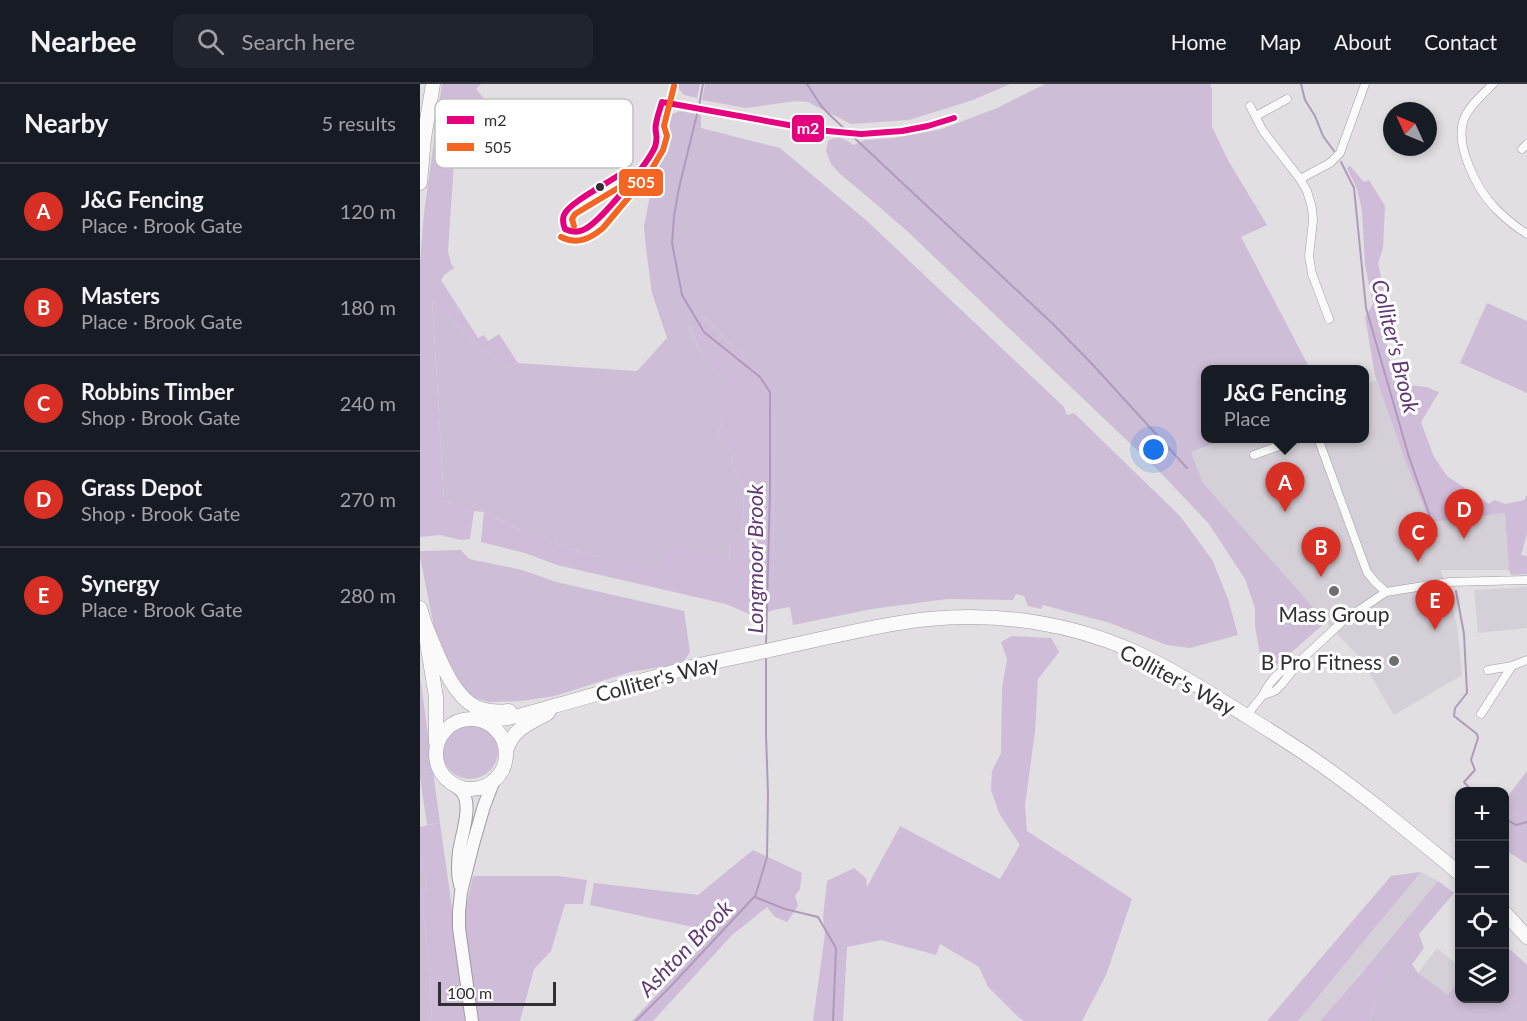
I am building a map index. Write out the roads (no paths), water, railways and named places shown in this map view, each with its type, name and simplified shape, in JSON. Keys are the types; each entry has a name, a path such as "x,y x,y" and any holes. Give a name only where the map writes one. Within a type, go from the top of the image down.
{"highway":[{"path":"420,183 424,138 433,84"},
{"path":"420,608 450,693 475,719"},
{"name":"Colliter's Way","path":"475,719 514,717 653,676 885,625 930,619 990,618 1040,623 1097,638 1157,663 1318,762 1455,870"},
{"path":"425,624 444,668 456,688 466,700 480,709 498,712 524,710 569,702"},
{"path":"425,624 436,697 435,754 436,764 441,773 458,787 471,789 483,787 494,780 501,772 505,762 504,741 498,731 490,724 475,719 458,720 441,734 436,744"},
{"name":"Colliter's Way","path":"506,751 509,740 521,728 569,702"},
{"path":"1509,917 1527,937"}],"main road":[{"path":"447,780 462,792 466,800 467,809 459,853 458,876 461,892"},
{"path":"472,1021 459,928 459,912 461,892 478,825 494,780"}],"street":[{"path":"1300,179 1330,163 1340,153 1365,84"},
{"path":"1493,84 1464,117 1461,130 1463,146 1470,167 1495,208 1527,234"},
{"path":"1256,116 1287,99"},
{"path":"1250,106 1263,130 1307,191 1313,221 1309,256 1312,274 1329,319"},
{"path":"1254,455 1287,443"},
{"path":"1320,443 1367,572 1386,592"},
{"path":"1246,716 1263,695 1275,691 1288,678 1300,660 1342,621 1386,592 1449,582 1527,580"},
{"path":"1488,670 1512,666 1527,660"},
{"path":"1481,714 1512,666"}],"waterway":[{"name":"Longmoor Brook","path":"703,84 679,188 672,243 682,295 704,332 760,377 770,392 766,645"},
{"path":"807,84 822,107 832,117 1054,325 1187,468"},
{"name":"Colliter's Brook","path":"1301,84 1305,100 1323,136 1334,151"},
{"name":"Colliter's Brook","path":"1341,162 1354,188 1366,308 1409,457 1437,536"},
{"name":"Colliter's Brook","path":"1456,591 1464,634 1467,693 1455,708 1454,716 1477,734 1478,738 1471,760 1475,770 1464,782 1468,787"},
{"name":"Longmoor Brook","path":"766,656 767,857 755,897 785,909 818,917 836,948 833,1021"},
{"name":"Colliter's Brook","path":"1509,821 1516,825 1527,822"},
{"name":"Ashton Brook","path":"636,1021 754,897"}],"place":[{"name":"J&G Fencing","path":"1285,512"},
{"name":"Grass Depot","path":"1464,539"},
{"name":"Robbins Timber","path":"1418,562"},
{"name":"Masters","path":"1321,577"},
{"name":"Mass Group","path":"1334,591"},
{"name":"Synergy","path":"1435,630"},
{"name":"B Pro Fitness","path":"1394,661"}]}
